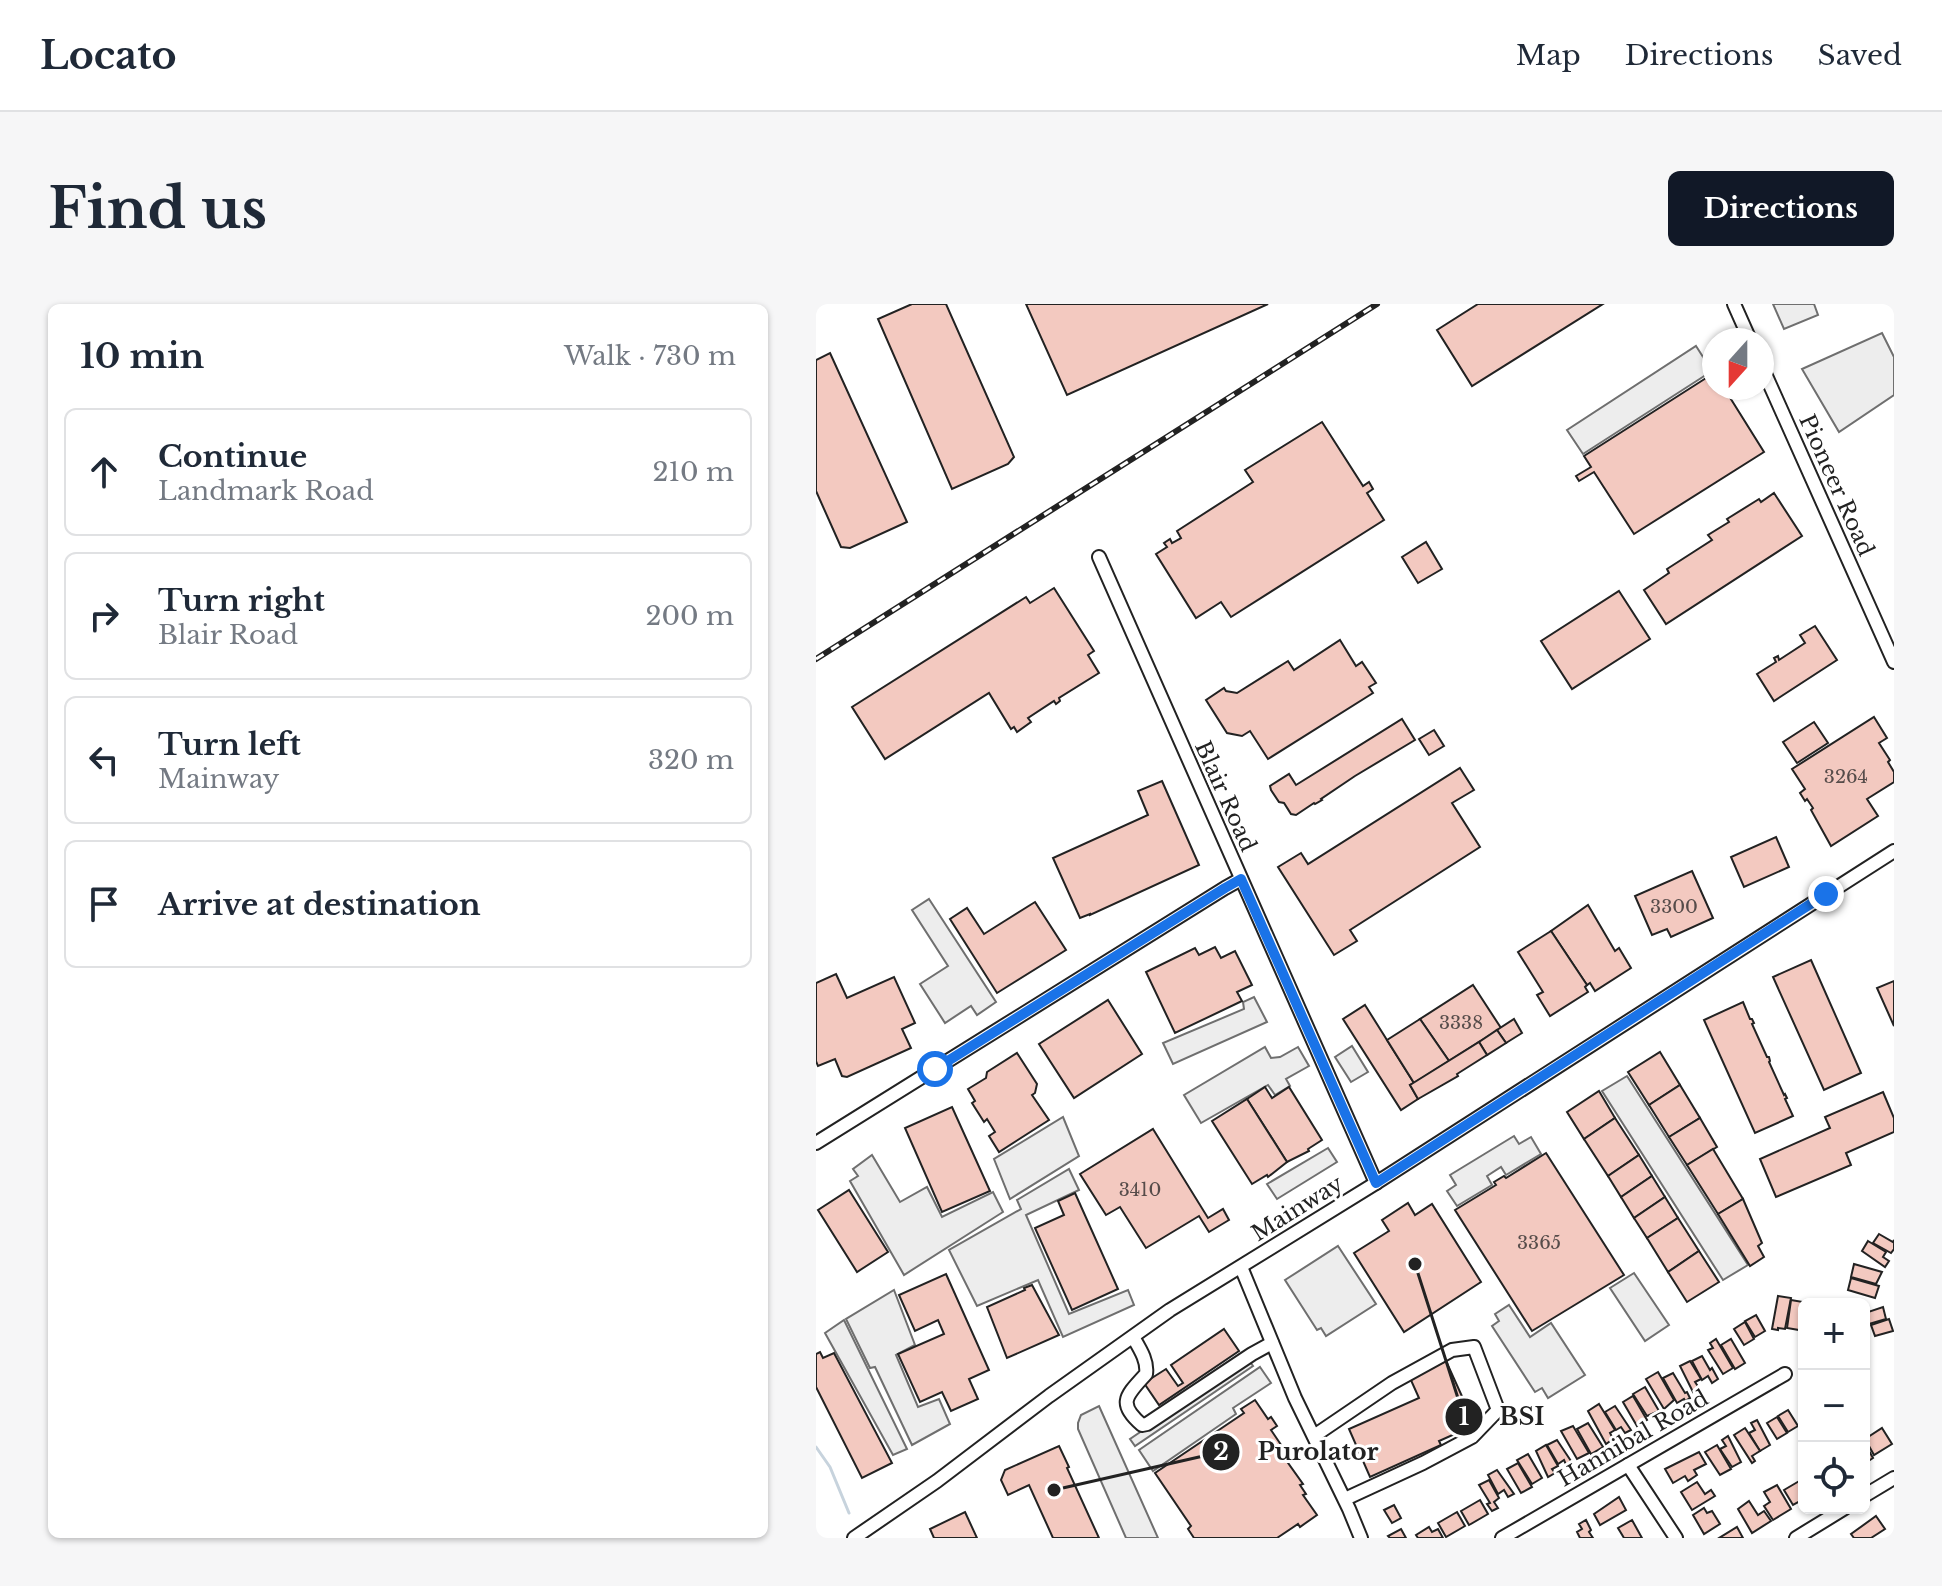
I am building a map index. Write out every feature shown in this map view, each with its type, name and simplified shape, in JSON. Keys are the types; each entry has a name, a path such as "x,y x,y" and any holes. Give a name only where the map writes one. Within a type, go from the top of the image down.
{"street":[{"path":"1734,304 1745,328"},
{"name":"Pioneer Road","path":"1774,394 1894,662"},
{"name":"Blair Road","path":"1099,557 1376,1183"},
{"name":"Mainway","path":"854,1538 1170,1310 1376,1183 1894,851"},
{"path":"816,1143 1241,879"},
{"path":"1241,1267 1272,1343 1361,1538"},
{"path":"1133,1337 1144,1356 1147,1371 1130,1392 1126,1403 1128,1410 1142,1425 1272,1343"},
{"path":"1314,1436 1404,1376 1452,1350 1474,1347 1498,1410 1472,1437 1345,1499"},
{"name":"Hannibal Road","path":"1502,1538 1785,1374"},
{"path":"1628,1465 1676,1538"},
{"path":"1870,1493 1892,1484"},
{"path":"1796,1538 1835,1514"}],"shaded area":[{"path":"1773,304 1814,304 1818,315 1784,329"},
{"path":"1882,333 1894,357 1894,395 1839,432 1802,369"},
{"path":"1696,346 1702,355 1702,377 1583,454 1567,430"},
{"path":"929,899 996,1002 977,1015 971,1006 945,1023 920,984 948,966 912,910"},
{"path":"1254,997 1267,1022 1173,1064 1163,1043 1244,1009 1243,1002"},
{"path":"1352,1046 1368,1072 1351,1082 1335,1057"},
{"path":"1265,1047 1271,1058 1280,1057 1298,1047 1309,1066 1286,1079 1290,1086 1275,1095 1268,1085 1201,1123 1184,1095"},
{"path":"1627,1076 1748,1265 1723,1280 1602,1091"},
{"path":"1063,1117 1079,1156 1010,1199 994,1159"},
{"path":"1514,1136 1519,1144 1531,1137 1541,1154 1506,1175 1501,1167 1487,1176 1492,1185 1457,1206 1447,1191 1456,1185 1450,1175"},
{"path":"1328,1148 1337,1162 1277,1199 1267,1184"},
{"path":"872,1155 900,1202 927,1187 942,1217 993,1192 1003,1212 904,1275 850,1181 858,1176 853,1169"},
{"path":"1069,1169 1079,1190 1026,1215 1069,1314 1128,1290 1134,1305 1063,1337 1038,1280 977,1306 949,1250 1021,1209 1017,1200"},
{"path":"1338,1246 1376,1304 1326,1336 1321,1328 1317,1330 1285,1280"},
{"path":"1634,1273 1669,1325 1645,1341 1610,1288"},
{"path":"894,1290 915,1345 896,1355 918,1407 939,1399 950,1424 912,1445 875,1367 870,1368 846,1319"},
{"path":"1509,1305 1530,1337 1551,1323 1585,1375 1548,1398 1542,1388 1535,1392 1492,1326 1499,1321 1495,1314"},
{"path":"844,1320 907,1449 893,1455 825,1333"},
{"path":"1248,1359 1253,1366 1135,1446 1130,1439"},
{"path":"1260,1367 1271,1383 1233,1408 1236,1414 1153,1471 1139,1450"},
{"path":"1099,1406 1158,1538 1126,1538 1078,1429 1081,1415"}],"building":[{"path":"912,304 946,304 1014,457 1008,464 952,489 878,319"},
{"path":"1026,304 1268,304 1067,395"},
{"path":"1478,304 1603,304 1472,386 1437,330"},
{"path":"830,353 907,522 850,548 841,547 816,491 816,360"},
{"path":"1702,381 1702,400 1732,400 1764,452 1634,534 1594,472 1579,481 1576,476 1591,467 1584,456"},
{"path":"1322,422 1363,486 1369,482 1373,489 1367,493 1384,520 1231,617 1221,602 1196,618 1156,554 1167,547 1164,543 1170,539 1172,543 1181,538 1177,531 1253,482 1245,470"},
{"path":"1774,493 1802,536 1666,624 1644,590 1669,573 1667,569 1712,540 1708,535 1729,522 1727,519"},
{"path":"1426,542 1442,569 1418,583 1402,557"},
{"path":"1054,588 1094,651 1088,655 1099,673 1059,698 1056,704 1054,701 1028,718 1031,722 1017,732 1014,727 1011,729 989,693 885,759 852,707 1026,597 1030,603"},
{"path":"1619,591 1650,639 1572,689 1541,641"},
{"path":"1815,626 1837,660 1774,701 1757,674 1776,662 1774,658 1778,656 1779,660 1805,643 1800,635"},
{"path":"1340,640 1356,666 1362,662 1376,683 1369,687 1373,693 1268,759 1250,731 1242,736 1227,733 1206,700 1224,688 1237,693 1288,661 1294,670"},
{"path":"1874,717 1887,738 1879,743 1890,760 1894,782 1867,799 1878,816 1831,846 1811,810 1813,808 1800,793 1805,789 1792,769"},
{"path":"1402,719 1415,740 1296,815 1279,802 1271,790 1270,786 1289,774 1296,785"},
{"path":"1814,722 1828,743 1797,763 1783,742"},
{"path":"1434,730 1444,746 1429,755 1419,739"},
{"path":"1460,768 1474,790 1452,803 1480,847 1350,930 1357,941 1334,955 1278,867 1301,853 1308,864"},
{"path":"1162,781 1199,865 1080,918 1053,858 1148,815 1138,791"},
{"path":"1776,837 1789,867 1744,887 1731,857"},
{"path":"1692,871 1713,918 1671,937 1667,929 1652,935 1635,896"},
{"path":"1035,902 1066,950 997,993 950,919 967,908 984,934"},
{"path":"1588,905 1615,951 1619,948 1631,968 1595,991 1590,983 1587,985 1551,931"},
{"path":"1551,931 1587,985 1588,992 1550,1016 1537,995 1543,992 1518,952"},
{"path":"1215,947 1221,958 1235,951 1252,985 1237,992 1242,1001 1175,1033 1146,972 1195,948 1199,955"},
{"path":"1811,960 1861,1073 1824,1090 1773,977"},
{"path":"836,974 847,998 894,977 915,1023 902,1029 911,1048 847,1077 842,1076 835,1059 818,1066 816,983"},
{"path":"1894,981 1894,1026 1877,988"},
{"path":"1473,985 1501,1028 1449,1061 1420,1019"},
{"path":"1108,1000 1142,1054 1074,1098 1039,1044"},
{"path":"1743,1002 1793,1116 1755,1133 1704,1020"},
{"path":"1365,1005 1414,1083 1410,1085 1418,1099 1401,1110 1343,1019"},
{"path":"1420,1019 1449,1061 1414,1083 1387,1040"},
{"path":"1514,1019 1522,1033 1506,1043 1497,1030"},
{"path":"1497,1030 1506,1043 1487,1055 1479,1042"},
{"path":"1479,1042 1487,1055 1418,1099 1410,1085"},
{"path":"1660,1052 1680,1085 1649,1105 1628,1072"},
{"path":"1017,1053 1037,1084 1032,1095 1049,1120 999,1152 989,1136 995,1132 987,1119 984,1122 972,1103 975,1101 968,1089 986,1078 987,1072"},
{"path":"1680,1085 1700,1118 1669,1137 1649,1105"},
{"path":"1265,1087 1272,1098 1289,1087 1322,1140 1287,1162 1247,1099"},
{"path":"1599,1091 1615,1118 1584,1139 1567,1112"},
{"path":"1883,1092 1894,1118 1894,1132 1846,1153 1851,1165 1776,1197 1760,1159 1830,1128 1825,1117"},
{"path":"1247,1099 1287,1162 1268,1177 1252,1184 1212,1121"},
{"path":"952,1107 990,1191 942,1212 905,1128"},
{"path":"1615,1118 1639,1155 1608,1176 1584,1139"},
{"path":"1700,1118 1717,1147 1687,1165 1669,1137"},
{"path":"1153,1129 1208,1218 1223,1209 1229,1220 1209,1232 1199,1216 1146,1248 1120,1207 1106,1215 1080,1174"},
{"path":"1713,1149 1743,1199 1718,1214 1687,1165"},
{"path":"1546,1153 1624,1275 1532,1331 1455,1210 1496,1185 1494,1182"},
{"path":"1639,1155 1652,1176 1621,1197 1608,1176"},
{"path":"1652,1176 1665,1197 1634,1218 1621,1197"},
{"path":"849,1190 888,1252 857,1272 818,1210"},
{"path":"1075,1193 1118,1289 1072,1310 1035,1228 1064,1215 1058,1201"},
{"path":"1665,1197 1678,1218 1647,1238 1634,1218"},
{"path":"1743,1199 1762,1243 1758,1246 1764,1257 1750,1266 1718,1214"},
{"path":"1408,1203 1415,1215 1432,1204 1481,1282 1404,1332 1354,1253 1389,1231 1382,1220"},
{"path":"1678,1218 1699,1251 1668,1272 1647,1238"},
{"path":"1879,1234 1894,1240 1891,1253 1873,1243"},
{"path":"1868,1241 1886,1252 1883,1257 1889,1261 1885,1267 1862,1251"},
{"path":"1699,1251 1719,1282 1687,1302 1668,1272"},
{"path":"1854,1264 1882,1272 1876,1284 1851,1277"},
{"path":"946,1274 989,1370 969,1379 978,1399 951,1411 942,1392 920,1402 898,1354 944,1334 938,1320 915,1331 899,1295"},
{"path":"1851,1278 1879,1286 1875,1298 1848,1290"},
{"path":"1032,1285 1059,1335 1007,1358 987,1307"},
{"path":"1778,1296 1791,1298 1785,1329 1778,1330 1772,1329"},
{"path":"1791,1300 1798,1301 1798,1330 1787,1328"},
{"path":"1883,1307 1886,1319 1870,1324 1870,1311"},
{"path":"1756,1315 1765,1331 1755,1337 1745,1321"},
{"path":"1889,1319 1893,1331 1875,1336 1871,1325"},
{"path":"1745,1322 1754,1339 1744,1345 1734,1329"},
{"path":"1224,1329 1239,1351 1159,1405 1144,1383 1166,1369 1178,1386 1183,1383 1171,1365"},
{"path":"1716,1339 1733,1368 1723,1374 1708,1350 1713,1348 1710,1343"},
{"path":"1731,1339 1745,1363 1735,1369 1721,1345"},
{"path":"820,1352 823,1358 834,1353 892,1463 862,1478 816,1387 816,1354"},
{"path":"1702,1356 1718,1379 1712,1383 1708,1376 1702,1380 1692,1361"},
{"path":"1446,1361 1475,1425 1439,1441 1441,1445 1370,1477 1349,1429 1419,1398 1410,1378"},
{"path":"1690,1361 1701,1379 1695,1382 1699,1388 1693,1392 1680,1366"},
{"path":"1658,1372 1674,1400 1664,1409 1646,1379"},
{"path":"1673,1373 1690,1398 1685,1401 1677,1403 1663,1378"},
{"path":"1645,1387 1659,1411 1647,1416 1633,1394"},
{"path":"1633,1396 1647,1420 1637,1426 1623,1402"},
{"path":"1255,1400 1277,1426 1271,1430 1290,1458 1286,1460 1303,1484 1300,1485 1306,1494 1303,1495 1317,1515 1277,1538 1194,1538 1188,1529 1191,1526 1155,1473 1244,1413 1241,1409"},
{"path":"1599,1404 1615,1430 1610,1433 1613,1439 1606,1444 1588,1411"},
{"path":"1615,1406 1631,1430 1625,1433 1621,1427 1616,1430 1605,1412"},
{"path":"1788,1410 1798,1426 1788,1432 1778,1416"},
{"path":"1777,1417 1787,1433 1777,1439 1767,1423"},
{"path":"1757,1420 1770,1445 1760,1451 1749,1433 1755,1430 1751,1423"},
{"path":"1588,1423 1603,1447 1591,1454 1577,1429"},
{"path":"1573,1426 1589,1453 1577,1459 1561,1431"},
{"path":"1745,1428 1760,1451 1752,1456 1755,1461 1752,1463 1734,1435"},
{"path":"1882,1428 1892,1444 1874,1455 1870,1448 1870,1436"},
{"path":"1728,1436 1741,1462 1732,1467 1720,1449 1726,1446 1722,1440"},
{"path":"1557,1440 1573,1464 1567,1467 1564,1460 1558,1464 1547,1445"},
{"path":"1546,1445 1558,1466 1552,1469 1555,1473 1548,1477 1536,1451"},
{"path":"1717,1445 1731,1469 1720,1475 1705,1452"},
{"path":"1059,1446 1099,1538 1053,1538 1029,1485 1008,1495 1001,1480 1005,1470"},
{"path":"1699,1452 1706,1464 1694,1470 1697,1475 1688,1481 1685,1476 1673,1483 1665,1469"},
{"path":"1528,1454 1542,1478 1532,1484 1517,1460"},
{"path":"1518,1463 1532,1487 1521,1493 1507,1469"},
{"path":"1497,1470 1514,1494 1508,1497 1504,1490 1498,1494 1488,1475"},
{"path":"1489,1480 1499,1498 1494,1502 1498,1508 1492,1511 1479,1485"},
{"path":"1697,1482 1705,1494 1711,1490 1715,1496 1692,1510 1681,1492"},
{"path":"1798,1482 1798,1502 1793,1505 1784,1490"},
{"path":"1777,1485 1791,1509 1773,1520 1764,1506 1770,1502 1764,1492"},
{"path":"1619,1497 1626,1510 1600,1525 1594,1514"},
{"path":"1480,1500 1488,1514 1469,1525 1461,1511"},
{"path":"1749,1501 1758,1515 1764,1511 1771,1521 1752,1533 1738,1509"},
{"path":"1394,1505 1401,1518 1392,1523 1384,1510"},
{"path":"1704,1508 1707,1513 1712,1511 1720,1524 1704,1534 1693,1515"},
{"path":"965,1512 977,1538 934,1538 930,1529"},
{"path":"1457,1512 1465,1526 1446,1537 1438,1523"},
{"path":"1876,1516 1885,1529 1871,1538 1854,1538 1851,1534"},
{"path":"1586,1520 1593,1538 1580,1538 1577,1532 1582,1529 1579,1524"},
{"path":"1632,1520 1642,1538 1624,1538 1618,1528"},
{"path":"1429,1527 1432,1532 1438,1529 1443,1538 1418,1538 1416,1535"},
{"path":"1737,1527 1743,1538 1719,1538"},
{"path":"1401,1529 1406,1538 1388,1536"}],"waterway":[{"path":"816,1447 830,1467 849,1513"}],"railway":[{"path":"816,659 1377,304"}],"place":[{"name":"BSI","path":"1415,1264"},
{"name":"Purolator","path":"1054,1490"}],"route":[{"path":"935,1069 1241,879 1376,1183 1826,894"}]}
